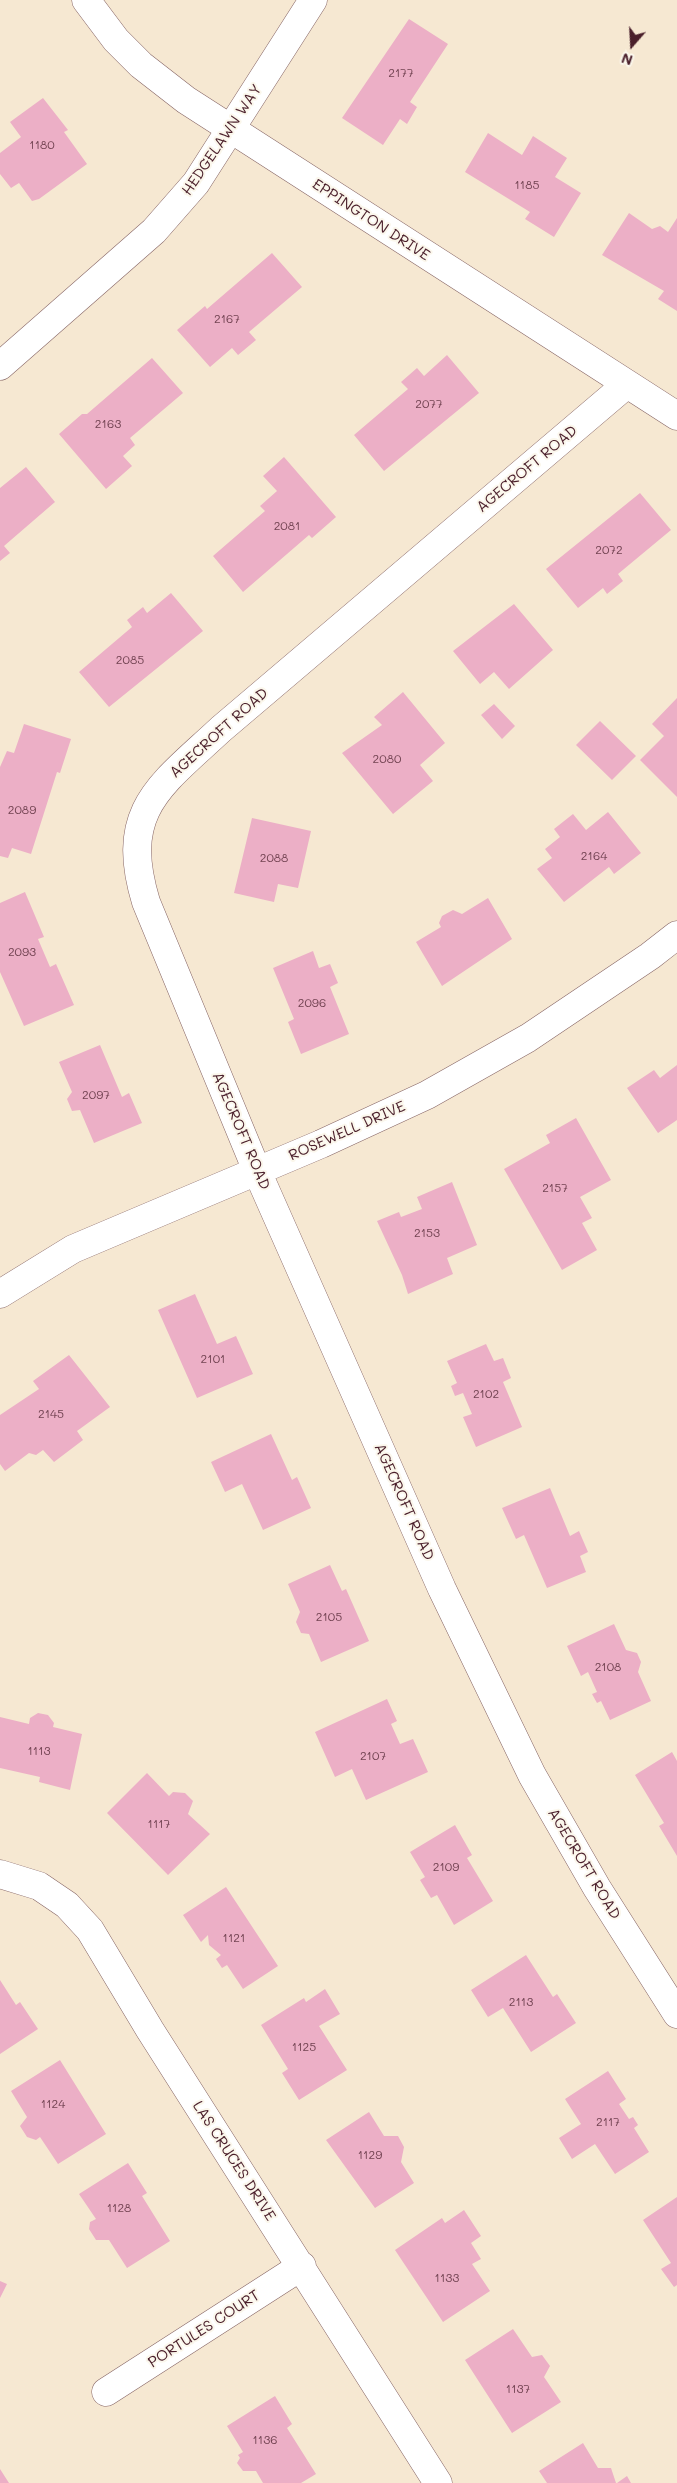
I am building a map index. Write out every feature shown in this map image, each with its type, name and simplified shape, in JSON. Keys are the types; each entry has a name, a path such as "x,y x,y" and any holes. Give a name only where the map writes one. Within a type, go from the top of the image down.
{"street":[{"name":"EPPINGTON DRIVE","path":"86,0 116,40 141,65 186,100 232,128 459,278 677,416"},
{"name":"HEDGELAWN WAY","path":"0,366 154,231 196,183 313,0"},
{"name":"AGECROFT ROAD","path":"627,384 221,729 158,788 143,815 136,845 138,876 146,902 257,1171 442,1589 532,1775 597,1888 677,2014"},
{"name":"ROSEWELL DRIVE","path":"0,1294 73,1249 257,1171 426,1095 528,1038 650,956 677,935"},
{"name":"LAS CRUCES DRIVE","path":"0,1874 38,1886 67,1905 90,1930 150,2030 302,2266 438,2483"},
{"name":"PORTULES COURT","path":"106,2392 302,2266"}],"building":[{"path":"409,19 448,44 410,102 417,107 407,124 400,119 383,145 342,118"},
{"path":"43,98 68,130 64,132 87,164 39,199 32,201 19,183 11,188 0,174 0,153 21,137 10,122"},
{"path":"488,133 522,155 533,136 567,158 555,177 581,193 554,237 525,219 530,212 465,172"},
{"path":"629,213 652,229 660,226 668,232 677,218 677,311 658,299 664,291 602,255"},
{"path":"272,253 302,287 249,332 256,340 238,355 232,348 210,367 177,330 205,306 207,309"},
{"path":"447,355 479,393 384,471 354,435 408,389 401,382 417,368 424,376"},
{"path":"152,358 183,393 130,438 135,445 123,456 132,466 106,489 59,434 82,414 87,414"},
{"path":"284,457 336,517 312,538 309,535 243,592 213,556 265,511 260,506 277,491 263,476"},
{"path":"26,467 55,502 4,546 10,553 0,561 0,488"},
{"path":"640,493 671,530 618,574 623,581 607,594 603,588 578,608 546,569"},
{"path":"171,593 203,631 109,707 79,672 132,627 127,620 143,607 147,613"},
{"path":"514,604 553,650 509,689 494,672 480,684 453,651"},
{"path":"403,692 445,743 420,765 433,781 393,814 342,753 382,725 374,717"},
{"path":"677,698 677,797 640,760 664,736 652,724"},
{"path":"494,704 515,726 502,739 481,715"},
{"path":"600,721 636,756 612,780 576,745"},
{"path":"24,724 71,739 60,773 57,772 31,854 12,848 8,858 0,856 0,767 7,751 14,753"},
{"path":"608,812 641,853 614,874 609,867 564,902 537,869 552,858 545,849 560,837 554,829 573,814 586,830"},
{"path":"252,818 311,831 298,888 278,884 274,902 234,893"},
{"path":"25,892 44,937 38,939 50,967 56,964 74,1005 24,1026 0,972 0,903"},
{"path":"488,898 512,939 442,986 416,942 441,927 439,923 442,916 453,910 462,914"},
{"path":"313,951 319,968 330,964 338,983 330,987 349,1034 301,1054 288,1022 294,1019 273,968"},
{"path":"100,1045 122,1097 129,1093 142,1123 94,1143 80,1110 72,1111 67,1099 72,1092 59,1062"},
{"path":"677,1065 677,1120 658,1133 627,1088 654,1070 660,1078"},
{"path":"576,1118 611,1180 580,1197 592,1218 582,1223 597,1250 562,1270 504,1169 550,1143 546,1135"},
{"path":"452,1182 477,1245 447,1258 453,1274 408,1294 402,1275 377,1221 399,1212 401,1217 422,1209 417,1197"},
{"path":"195,1294 217,1344 236,1336 253,1374 197,1398 158,1310"},
{"path":"486,1344 494,1361 503,1358 511,1378 503,1382 522,1427 476,1447 463,1417 472,1414 463,1393 455,1396 451,1386 457,1383 447,1361"},
{"path":"69,1355 110,1407 77,1431 83,1440 54,1462 43,1450 36,1455 29,1453 5,1471 0,1464 0,1415 39,1389 33,1381"},
{"path":"271,1434 292,1480 297,1477 311,1508 263,1530 242,1484 225,1492 211,1462"},
{"path":"550,1488 570,1536 579,1531 588,1552 580,1556 586,1572 547,1588 524,1535 516,1539 502,1508"},
{"path":"330,1565 342,1591 346,1589 369,1641 321,1662 309,1634 301,1633 296,1622 300,1612 288,1584"},
{"path":"614,1624 626,1650 637,1653 641,1662 638,1672 651,1701 610,1720 601,1701 597,1703 592,1694 597,1692 588,1672 581,1676 567,1646"},
{"path":"387,1699 397,1721 391,1724 400,1744 413,1739 428,1772 366,1800 352,1769 335,1777 315,1732"},
{"path":"38,1713 48,1715 54,1723 53,1727 82,1734 70,1790 39,1782 40,1777 0,1768 0,1717 29,1724 30,1718"},
{"path":"672,1752 677,1761 677,1856 659,1826 664,1823 635,1775"},
{"path":"147,1773 169,1796 173,1792 185,1793 193,1801 188,1814 210,1834 168,1875 107,1813"},
{"path":"455,1825 472,1855 467,1858 493,1901 454,1925 437,1895 431,1898 420,1880 425,1877 410,1852"},
{"path":"226,1887 278,1966 243,1989 227,1965 222,1968 216,1959 221,1955 209,1945 208,1935 201,1942 183,1915"},
{"path":"526,1955 553,1997 557,1994 576,2023 531,2052 503,2008 488,2017 471,1990"},
{"path":"0,1980 16,2005 20,2002 38,2029 0,2054"},
{"path":"325,1989 340,2014 319,2026 347,2070 299,2100 282,2073 288,2069 261,2025 304,1998 306,2002"},
{"path":"60,2060 106,2134 58,2164 40,2137 36,2140 27,2137 20,2126 27,2117 11,2091"},
{"path":"608,2071 626,2099 619,2104 629,2119 633,2117 638,2125 634,2128 649,2152 615,2174 595,2144 572,2159 559,2138 581,2124 565,2099"},
{"path":"369,2112 384,2136 398,2136 404,2147 401,2162 414,2183 375,2208 326,2140"},
{"path":"128,2163 147,2193 142,2196 170,2241 127,2268 109,2240 96,2240 89,2229 90,2222 96,2219 79,2194"},
{"path":"677,2197 677,2285 674,2287 661,2269 671,2263 643,2220"},
{"path":"464,2210 481,2236 471,2243 481,2259 472,2264 490,2291 443,2322 395,2250 442,2218 445,2223"},
{"path":"0,2281 7,2284 0,2298"},
{"path":"513,2329 532,2357 542,2355 550,2366 544,2377 561,2402 512,2433 465,2360"},
{"path":"275,2396 292,2424 287,2428 316,2474 301,2483 263,2483 256,2471 243,2471 237,2463 240,2458 238,2455 243,2452 227,2426"},
{"path":"583,2443 598,2468 611,2468 616,2483 547,2483 539,2471"},
{"path":"0,2469 9,2483 0,2483"},
{"path":"627,2476 631,2483 617,2483"}]}
